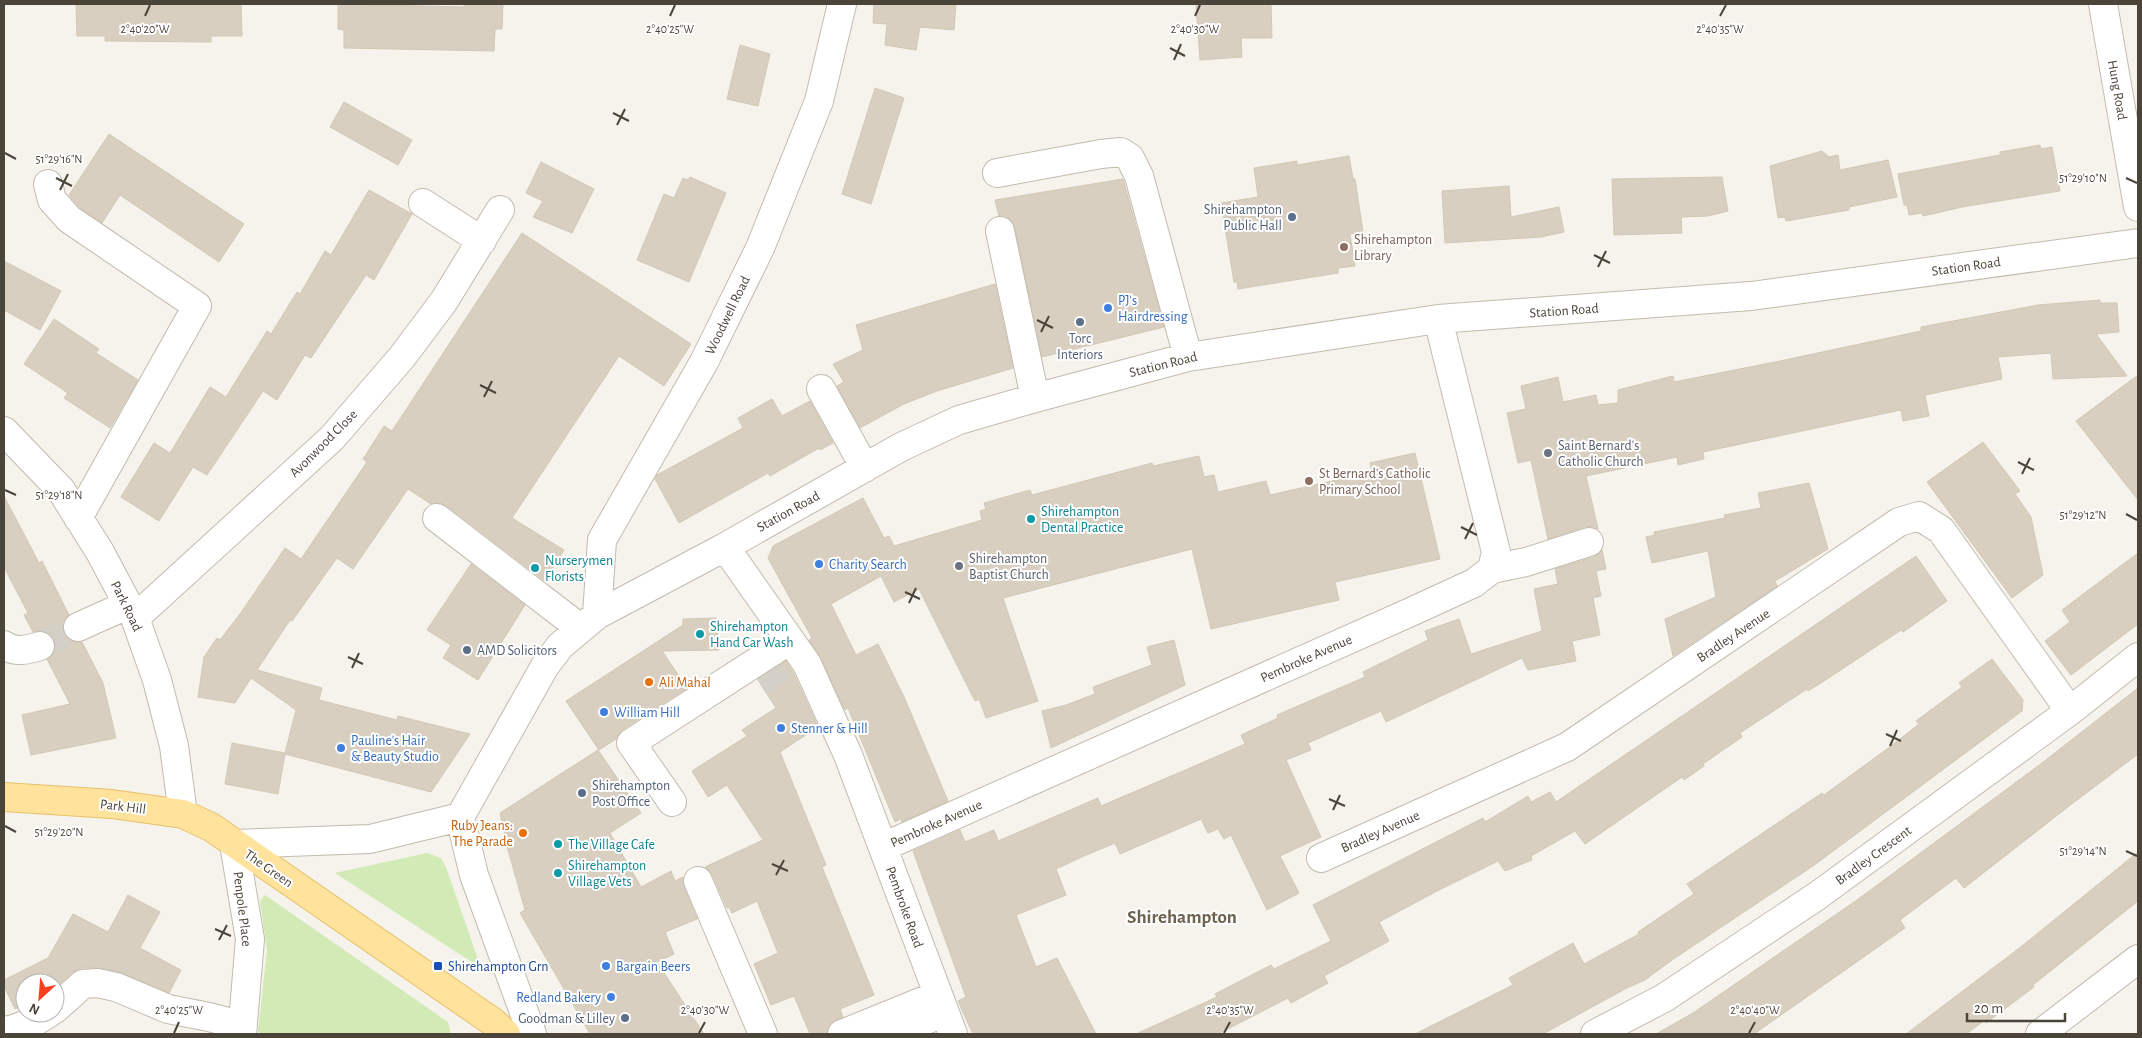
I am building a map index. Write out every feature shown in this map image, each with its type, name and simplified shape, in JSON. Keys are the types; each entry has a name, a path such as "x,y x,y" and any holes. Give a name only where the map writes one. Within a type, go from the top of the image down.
{"main road":[{"name":"Park Hill","path":"4,797 112,804 183,814 211,827 234,844"},
{"name":"The Green","path":"234,844 494,1030"}],"street":[{"name":"Woodwell Road","path":"588,621 602,540 704,362 760,248 819,101 842,4"},
{"name":"Hung Road","path":"2103,4 2138,207"},
{"path":"996,174 1101,154 1121,152 1130,158 1139,176 1188,357"},
{"path":"48,184 52,200 69,219 197,306 78,518"},
{"path":"423,203 482,241"},
{"name":"Avonwood Close","path":"78,627 131,611 332,438 402,357 444,301 500,210"},
{"path":"1000,231 1035,398"},
{"name":"Station Road","path":"460,817 545,666 560,646 588,621 725,547 901,447 959,420 1188,357 1438,319 1751,296 2138,243"},
{"path":"1438,319 1496,552 1492,569 1526,562 1589,542"},
{"path":"821,389 865,468"},
{"name":"Park Road","path":"4,431 61,490 100,552 131,611 157,680 174,746 183,814"},
{"name":"Bradley Avenue","path":"1321,858 1567,748 1899,522 1920,516 1941,530 2070,711"},
{"path":"437,518 588,621"},
{"name":"Pembroke Road","path":"725,547 792,655 848,755 945,1014"},
{"name":"Pembroke Avenue","path":"883,846 1413,611 1474,583 1492,569"},
{"path":"4,645 10,649 24,650 40,646"},
{"path":"672,802 631,743 792,655"},
{"name":"Bradley Crescent","path":"1595,1034 1664,998 1816,896 2070,711 2138,657"},
{"path":"731,698 759,682"},
{"path":"460,817 474,875 491,927 532,1034"},
{"name":"The Green","path":"234,844 370,839 460,817"},
{"name":"Penpole Place","path":"234,844 250,939 242,1030"},
{"path":"698,881 764,1034"},
{"path":"2040,1034 2138,959"},
{"path":"65,1000 83,984 97,983 116,987 168,1009 242,1030"},
{"path":"842,1034 945,1014"},
{"path":"893,1034 945,1014"},
{"path":"4,1030 8,1031 30,1023"}],"green space":[{"path":"427,853 441,858 447,870 481,968 335,873"},
{"path":"265,895 448,1022 451,1034 260,1034 258,1031 267,950 260,901"}],"building":[{"path":"76,4 241,4 242,36 211,36 211,42 105,41 105,36 77,36"},
{"path":"338,4 464,7 464,4 503,4 502,29 495,29 494,51 344,48 344,30 338,29"},
{"path":"874,4 956,4 954,30 920,27 916,50 885,45 887,24 873,23"},
{"path":"1196,4 1271,4 1272,38 1241,38 1242,57 1200,60"},
{"path":"740,45 770,54 758,106 727,99"},
{"path":"875,88 904,98 871,204 842,194"},
{"path":"344,102 412,140 398,165 330,127"},
{"path":"109,134 244,224 219,262 120,195 102,223 79,207 69,195"},
{"path":"2040,145 2041,149 2052,147 2060,191 1962,207 1923,216 1922,213 1909,215 1907,205 1904,205 1898,174 2000,155 2000,152"},
{"path":"1822,151 1829,157 1838,155 1840,170 1888,160 1897,197 1849,207 1849,210 1786,221 1785,217 1778,218 1770,166"},
{"name":"Shirehampton Public Hall","path":"1349,156 1353,179 1355,179 1363,232 1350,234 1355,266 1338,268 1338,273 1238,289 1237,282 1234,282 1221,203 1258,197 1254,168 1297,161 1297,165"},
{"path":"541,162 594,189 572,233 533,217 543,201 526,193"},
{"path":"690,177 726,193 689,282 637,260 664,194 674,198 683,178 688,180"},
{"path":"1722,177 1728,211 1708,216 1681,217 1682,233 1614,235 1612,179"},
{"path":"1123,179 1164,327 1042,357 1015,228 1011,220 1005,216 999,216 995,200"},
{"path":"1509,186 1511,217 1559,207 1564,232 1541,237 1445,243 1442,191"},
{"path":"369,190 412,214 374,280 366,275 311,358 305,355 277,400 263,391 207,475 193,467 159,521 121,497 154,443 170,453 210,387 226,397 267,331 271,334 297,292 300,294 325,251 331,255"},
{"path":"522,233 691,344 664,386 619,356 512,518 564,550 545,581 447,506 439,503 431,504 408,489 353,569 337,558 292,621 290,620 257,670 322,688 319,700 397,720 398,716 470,734 431,792 285,754 278,794 225,784 232,743 285,753 296,710 251,678 235,703 198,697 204,657 217,638 220,640 240,614 285,548 301,559 367,462 363,459 384,426 392,431"},
{"path":"4,261 61,291 40,330 4,310"},
{"path":"995,284 1013,368 937,391 904,404 860,428 837,386 844,382 833,364 863,350 856,325"},
{"path":"2100,300 2100,303 2117,303 2119,332 2096,334 2127,376 2053,379 2051,353 1998,357 2002,379 1925,395 1929,416 1903,421 1901,410 1703,452 1704,459 1678,465 1677,457 1586,476 1598,529 1584,527 1548,539 1531,460 1518,463 1507,413 1526,409 1521,386 1558,377 1563,402 1596,395 1598,405 1618,403 1618,390 1673,376 1674,382 1921,331 1921,327 2038,305"},
{"path":"54,319 99,349 96,353 138,380 110,428 64,398 68,393 24,364"},
{"path":"2138,375 2138,500 2076,421"},
{"path":"772,399 782,416 810,401 833,443 820,450 819,448 770,476 768,473 679,523 655,479 657,475 743,428 738,418"},
{"path":"1983,442 2020,491 2015,494 2031,517 2043,575 2012,598 1927,482"},
{"path":"1415,453 1440,559 1335,582 1339,600 1211,629 1192,549 1003,598 1038,701 986,718 979,699 975,701 919,589 894,602 881,576 831,604 856,655 878,644 905,699 948,801 902,822 901,819 895,822 848,708 845,710 821,658 809,640 812,638 768,558 773,546 863,498 884,538 889,536 894,546 982,520 980,511 986,509 984,503 1030,490 1032,495 1152,463 1153,466 1199,456 1204,477 1214,475 1218,492 1266,481 1270,495 1372,472 1370,463"},
{"path":"1809,483 1828,549 1775,581 1777,586 1673,656 1665,619 1716,597 1708,551 1652,563 1646,537 1655,535 1654,532 1725,518 1724,515 1761,508 1758,493"},
{"path":"4,496 39,563 42,561 69,615 63,625 64,634 69,640 82,642 103,683 116,738 31,755 22,715 70,704 47,659 55,650 55,641 51,635 44,631 33,632 24,615 28,613 4,567"},
{"path":"1602,550 1606,569 1596,571 1601,596 1593,598 1600,635 1572,641 1576,661 1528,670 1522,658 1386,722 1381,711 1308,743 1311,750 1286,760 1321,837 1280,856 1299,893 1267,910 1231,835 1224,839 1218,829 1208,833 1201,819 1120,854 1115,843 1084,856 1056,869 1066,895 1016,915 1036,967 1057,958 1096,1034 973,1034 958,1001 966,997 913,851 960,830 965,842 994,830 998,841 1098,798 1101,806 1245,744 1241,735 1278,718 1277,715 1365,677 1363,672 1428,640 1425,631 1459,619 1471,654 1542,631 1534,589 1558,584 1555,569 1594,557"},
{"path":"2138,553 2138,624 2071,675 2045,641 2070,622 2062,610"},
{"path":"1916,556 1947,601 1903,632 1901,630 1821,683 1808,691 1807,689 1740,733 1742,737 1703,764 1704,766 1684,780 1682,777 1585,844 1575,831 1531,856 1532,860 1505,871 1498,861 1439,890 1379,922 1389,941 1324,976 1328,983 1291,1003 1288,998 1218,1034 1136,1034 1217,997 1215,994 1271,965 1274,969 1331,941 1313,905 1483,818 1485,822 1528,796 1531,802 1550,792 1556,802"},
{"path":"471,564 525,605 478,680 443,658 451,645 427,630"},
{"path":"716,618 719,650 662,651 687,688 622,730 616,739 599,750 566,701 683,625 683,619"},
{"path":"1174,640 1185,685 1051,748 1042,711 1066,705 1095,694 1093,687 1152,665 1147,647"},
{"path":"1992,659 2023,700 2022,711 1813,866 1645,980 1543,1034 1415,1034 1513,985 1509,978 1573,943 1584,964 1639,934 1638,932 1694,894 1687,884 1822,793 1824,795 1891,746 1919,724 1916,721 1962,687 1959,683"},
{"path":"786,661 818,727 780,752 826,865 822,867 874,995 840,1009 843,1017 830,1024 827,1033 823,1034 810,1034 794,996 771,1005 754,964 778,953 757,901 732,913 729,907 727,908 712,874 705,867 763,840 727,785 708,797 692,771 747,736 742,730 776,708 758,680"},
{"path":"2138,688 2138,754 1964,888 1956,878 1900,920 1905,928 1754,1034 1656,1034 1693,1013 1857,900 2042,763"},
{"path":"598,750 641,813 610,833 641,887 671,871 675,881 683,877 684,887 697,919 665,932 674,954 657,962 704,1034 590,1034 520,913 525,910 500,813"},
{"path":"2138,852 2138,901 2033,985 2034,987 1986,1023 1985,1020 1966,1034 1906,1034 2022,946"},
{"path":"128,895 160,912 140,948 181,970 169,993 119,972 100,968 82,968 73,972 65,979 65,973 18,973 48,958 73,914 108,932"},
{"path":"15,974 15,1009 4,986 4,980"}],"tunnel":[{"path":"40,646 78,627"},
{"path":"759,682 783,668"}],"place":[{"name":"Shirehampton Public Hall","path":"1292,217"},
{"name":"Shirehampton Library","path":"1344,247"},
{"name":"PJ's Hairdressing","path":"1108,308"},
{"name":"Torc Interiors","path":"1080,322"},
{"name":"Saint Bernard's Catholic Church","path":"1548,453"},
{"name":"St Bernard's Catholic Primary School","path":"1309,481"},
{"name":"Shirehampton Dental Practice","path":"1031,519"},
{"name":"Charity Search","path":"819,564"},
{"name":"Shirehampton Baptist Church","path":"959,566"},
{"name":"Nurserymen Florists","path":"535,568"},
{"name":"Shirehampton Hand Car Wash","path":"700,634"},
{"name":"AMD Solicitors","path":"467,650"},
{"name":"Ali Mahal","path":"649,682"},
{"name":"William Hill","path":"604,712"},
{"name":"Stenner & Hill","path":"781,728"},
{"name":"Pauline's Hair & Beauty Studio","path":"341,748"},
{"name":"Shirehampton Post Office","path":"582,793"},
{"name":"Ruby Jeans: The Parade","path":"523,833"},
{"name":"The Village Cafe","path":"558,844"},
{"name":"Shirehampton Village Vets","path":"558,873"},
{"name":"Shirehampton Grn","path":"438,966"},
{"name":"Bargain Beers","path":"606,966"},
{"name":"Redland Bakery","path":"611,997"},
{"name":"Goodman & Lilley","path":"625,1018"}],"district":[{"name":"Shirehampton","path":"1182,916"}]}
